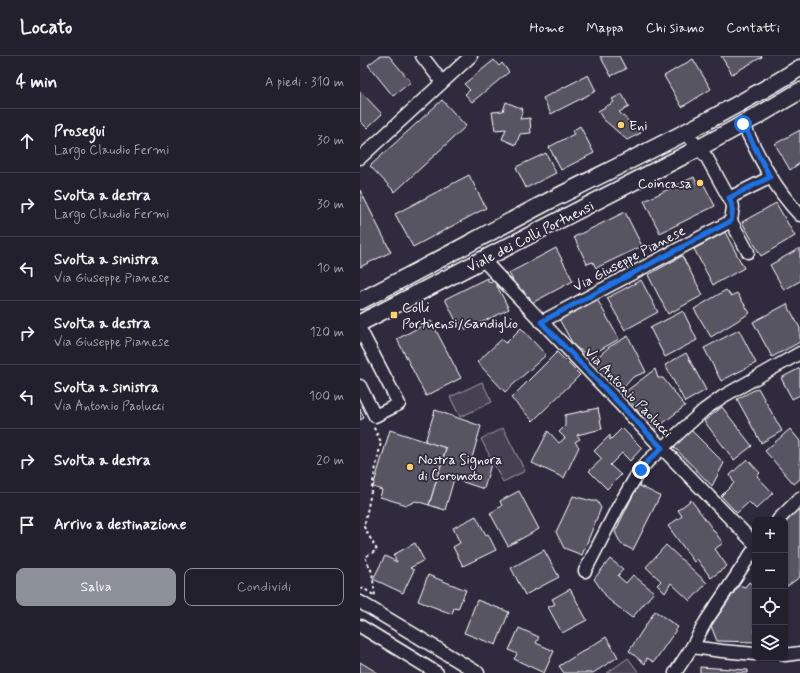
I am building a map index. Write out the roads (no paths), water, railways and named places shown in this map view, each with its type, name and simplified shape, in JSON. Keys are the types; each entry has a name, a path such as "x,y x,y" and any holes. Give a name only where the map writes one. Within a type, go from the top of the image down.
{"main road":[{"name":"Viale dei Colli Portuensi","path":"360,301 547,202 685,132 745,100 800,68"},
{"name":"Viale dei Colli Portuensi","path":"360,323 699,148 800,91"}],"street":[{"path":"422,56 442,82"},
{"path":"360,158 471,56"},
{"path":"743,124 770,177 800,215"},
{"path":"685,132 708,158 733,206 731,221 748,252"},
{"path":"729,198 770,177"},
{"name":"Via Giuseppe Pianese","path":"541,322 731,221"},
{"name":"Via Antonio Paolucci","path":"483,260 752,541"},
{"path":"360,330 399,404 375,416 360,386"},
{"path":"585,571 618,507 638,473 648,461 704,410 722,397 800,353"},
{"path":"781,517 800,498"},
{"path":"675,673 692,647 706,621 752,552"},
{"path":"361,596 401,627 476,672"},
{"path":"360,626 437,673"},
{"path":"390,644 401,627"},
{"path":"692,647 752,654"},
{"path":"788,654 800,653"}],"place":[{"name":"Eni","path":"621,125"},
{"name":"Coincasa","path":"700,183"},
{"name":"Colli Portuensi/Gandiglio","path":"394,315"},
{"name":"Nostra Signora di Coromoto","path":"410,467"}]}
